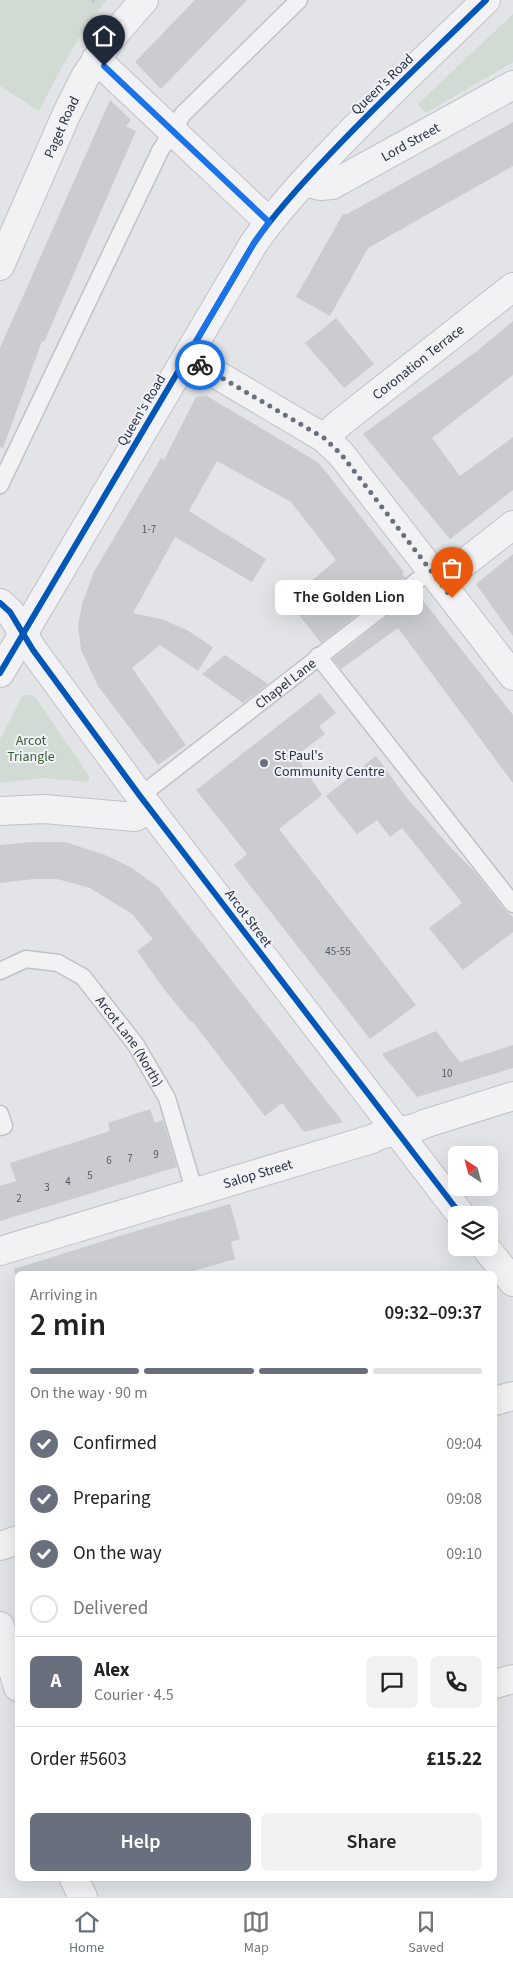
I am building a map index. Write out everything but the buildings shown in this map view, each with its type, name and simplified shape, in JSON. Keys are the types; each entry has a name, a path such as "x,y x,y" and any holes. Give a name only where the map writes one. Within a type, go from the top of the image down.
{"street":[{"name":"Paget Road","path":"0,266 67,113 96,59 144,0"},
{"name":"Queen's Road","path":"0,673 254,243 269,222 351,132 486,0"},
{"path":"96,59 269,222"},
{"name":"Lord Street","path":"304,182 320,186 332,184 513,85"},
{"name":"Coronation Terrace","path":"324,438 340,423 513,287"},
{"path":"187,357 324,438 341,454 513,676"},
{"path":"435,576 513,524"},
{"path":"0,603 10,612 23,633"},
{"name":"Arcot Street","path":"23,633 33,650 145,802 454,1206"},
{"path":"0,811 44,808 135,818 145,802"},
{"name":"Salop Street","path":"0,1251 372,1139 378,1135 417,1128 424,1124 513,1096"},
{"path":"492,1256 513,1282"},
{"path":"497,1400 513,1396"},
{"path":"0,1546 15,1541"},
{"path":"0,1626 15,1678"},
{"path":"497,1683 513,1679"},
{"path":"75,1881 83,1897"}],"lane":[{"path":"0,485 160,151 183,114 299,0"},
{"name":"Chapel Lane","path":"145,802 318,656 435,576"},
{"path":"318,656 513,904"},
{"name":"Arcot Lane (North)","path":"0,971 26,959 58,963 83,977 136,1045 167,1098 195,1193"},
{"path":"0,1114 4,1126 0,1127"}],"path":[{"path":"92,0 96,4"}],"green space":[{"path":"0,0 107,0 78,40 39,111 0,86"},
{"path":"513,14 513,62 426,113 418,104"},
{"name":"Arcot Triangle","path":"26,695 36,698 89,776 89,780 86,782 43,778 0,783 0,739 22,697"}],"cycle path":[{"path":"0,673 254,243 300,186 350,133 486,0"},
{"path":"0,603 10,612 33,650 140,796 454,1206"}],"way so far":[{"path":"200,365 324,438 341,454 452,598"}],"place":[{"name":"The Golden Lion","path":"452,598"},
{"name":"St Paul's Community Centre","path":"264,763"}],"route":[{"path":"104,66 269,222 254,243 187,357 200,365"}]}
